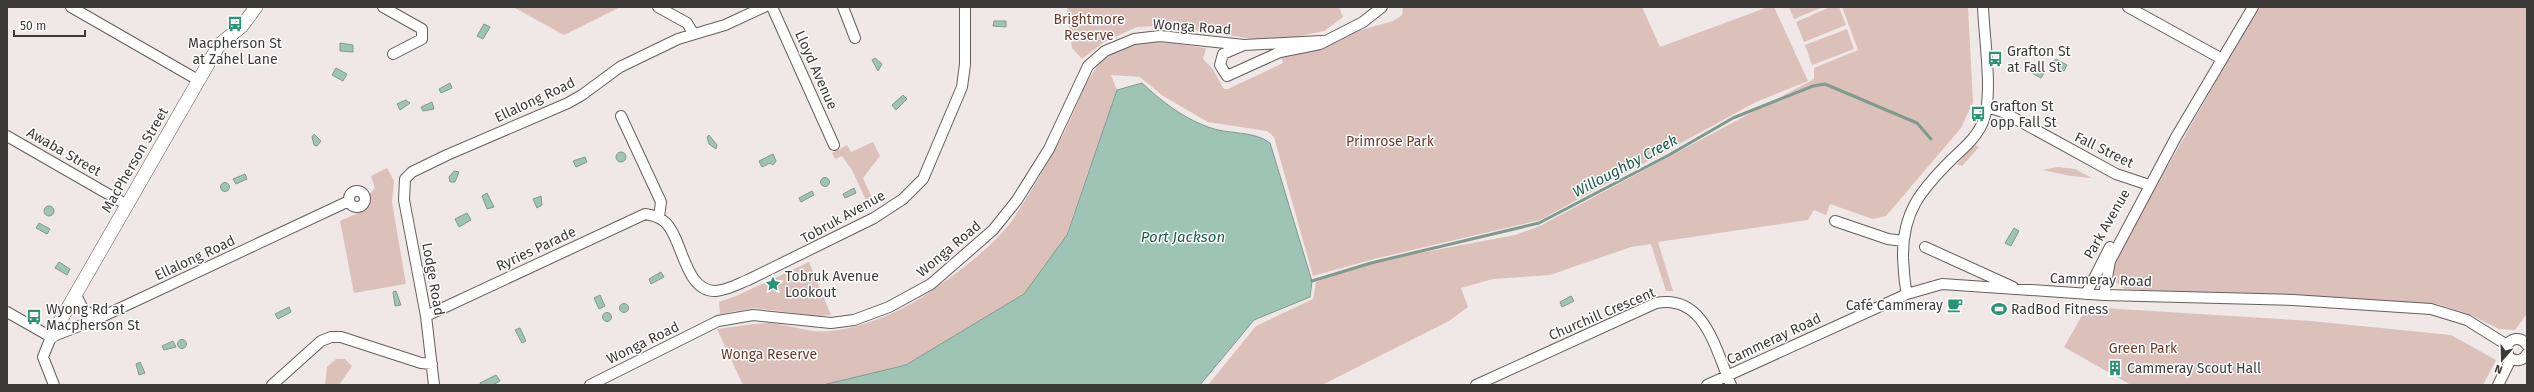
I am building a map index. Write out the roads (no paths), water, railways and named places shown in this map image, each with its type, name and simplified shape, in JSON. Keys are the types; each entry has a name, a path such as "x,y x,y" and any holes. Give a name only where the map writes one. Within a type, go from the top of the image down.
{"street":[{"path":"72,7 198,80"},
{"name":"MacPherson Street","path":"51,337 219,45 242,26 256,7"},
{"path":"383,7 422,29 422,39 393,54"},
{"path":"658,7 687,23 693,33"},
{"name":"Ellalong Road","path":"405,179 412,172 447,155 582,96 620,66 693,33 725,25 764,7"},
{"name":"Lloyd Avenue","path":"772,7 834,145"},
{"path":"843,7 855,38"},
{"name":"Tobruk Avenue","path":"659,217 668,225 694,279 714,291 731,288 798,257 879,216 903,198 923,179 935,156 963,81 965,7"},
{"path":"1322,40 1320,44 1280,52 1227,76 1220,66 1223,54 1244,45 1322,40 1363,22 1382,7"},
{"path":"1907,294 1903,241 1912,206 1923,190 1976,133 1984,120 1987,107 1983,7"},
{"path":"2128,7 2222,59"},
{"name":"Park Avenue","path":"2086,294 2099,267 2146,184 2170,148 2253,7"},
{"name":"Wonga Road","path":"590,385 718,321 753,314 831,323 854,320 889,307 931,284 993,230 1017,200 1049,149 1088,66 1105,51 1134,39 1160,36 1244,45"},
{"name":"Fall Street","path":"1987,107 2003,112 2116,174 2146,184"},
{"path":"621,116 661,202 659,217"},
{"name":"Awaba Street","path":"7,136 127,205"},
{"name":"Park Avenue","path":"2104,295 2110,261 2165,162 2170,148"},
{"name":"Lodge Road","path":"405,179 404,200 426,316 434,385"},
{"name":"Ellalong Road","path":"51,337 97,319 349,201"},
{"name":"Ryries Parade","path":"426,316 635,217 645,214 659,217"},
{"path":"1835,221 1888,239 1903,241"},
{"path":"1925,247 1978,270 2016,289"},
{"path":"1977,286 1978,270"},
{"name":"Cammeray Road","path":"1707,385 1729,380 1907,294 1933,284 2104,295 2293,300 2431,309 2468,320 2507,345"},
{"path":"76,295 83,309 97,319"},
{"name":"Churchill Crescent","path":"1476,385 1656,304 1670,301 1683,304 1695,311 1703,322 1729,380"},
{"path":"7,312 51,337 43,357 54,385"},
{"path":"272,385 321,341 331,337 341,337 420,363 432,364"},
{"path":"2525,339 2512,340 2507,345 2506,351 2512,359 2521,360 2527,355"},
{"path":"2498,385 2512,359"}],"water":[{"path":"994,21 1006,21 1006,27 993,26"},
{"path":"484,24 490,27 483,39 477,36"},
{"path":"340,43 353,45 353,52 340,51"},
{"path":"875,58 882,64 878,71 872,60"},
{"path":"2056,59 2067,65 2064,71 2053,65"},
{"path":"2033,66 2044,73 2041,78 2030,72"},
{"path":"336,68 347,74 343,81 332,75"},
{"path":"450,83 452,88 441,93 439,89"},
{"name":"Port Jackson","path":"1142,83 1173,108 1190,119 1208,127 1256,136 1270,143 1312,281 1310,297 1254,320 1200,385 823,385 906,365 1024,294 1067,235 1117,90"},
{"path":"903,95 907,99 896,110 892,105"},
{"path":"406,100 410,103 400,110 397,104"},
{"path":"432,102 434,109 423,111 421,107"},
{"path":"314,134 321,141 317,146 314,145 312,137"},
{"path":"709,135 717,145 716,149 709,144 707,137"},
{"path":"619,152 623,152 625,153 625,161 619,162 616,159 616,155"},
{"path":"773,154 776,161 773,165 770,163 762,167 759,161"},
{"path":"585,157 587,162 576,167 573,161"},
{"path":"454,171 459,172 455,182 450,182 449,177"},
{"path":"245,174 247,179 236,184 233,179"},
{"path":"823,178 827,178 829,182 827,186 823,186 821,184 821,180"},
{"path":"223,183 227,183 229,187 227,191 223,191 221,189 221,185"},
{"path":"854,188 856,193 845,198 843,194"},
{"path":"812,191 814,195 801,202 799,198"},
{"path":"487,193 494,207 487,209 482,196"},
{"path":"541,196 542,205 537,208 533,199"},
{"path":"47,206 51,206 53,207 53,215 47,216 44,213 44,209"},
{"path":"467,213 471,220 459,227 455,219"},
{"path":"39,223 50,229 47,234 36,228"},
{"path":"2014,228 2019,231 2011,246 2005,243"},
{"path":"59,262 70,269 67,275 55,268"},
{"path":"661,272 664,277 651,284 649,279"},
{"path":"396,291 401,305 395,306 393,292"},
{"path":"600,295 605,306 599,309 594,298"},
{"path":"1571,296 1574,301 1562,307 1560,302"},
{"path":"622,304 626,304 628,308 626,312 622,312 620,310 620,306"},
{"path":"289,307 291,312 278,319 275,314"},
{"path":"607,312 612,317 607,322 602,317"},
{"path":"520,328 526,341 522,343 515,330"},
{"path":"182,339 187,344 182,349 177,344"},
{"path":"173,341 176,347 164,350 162,346"},
{"path":"140,362 145,373 139,375 136,364"},
{"path":"496,375 500,381 493,385 481,385 480,383"}],"waterway":[{"name":"Willoughby Creek","path":"1312,281 1371,263 1539,223 1669,155 1733,118 1813,86 1825,84 1917,123 1931,139"}],"place":[{"name":"Macpherson St at Zahel Lane","path":"235,24"},
{"name":"Grafton St at Fall St","path":"1995,59"},
{"name":"Grafton St opp Fall St","path":"1978,114"},
{"name":"Tobruk Avenue Lookout","path":"773,284"},
{"name":"Café Cammeray","path":"1955,305"},
{"name":"RadBod Fitness","path":"1999,309"},
{"name":"Wyong Rd at Macpherson St","path":"34,317"},
{"name":"Cammeray Scout Hall","path":"2115,368"}],"park label":[{"name":"Brightmore Reserve","path":"1089,28"},
{"name":"Primrose Park","path":"1390,141"},
{"name":"Green Park","path":"2143,348"},
{"name":"Wonga Reserve","path":"769,354"}]}
